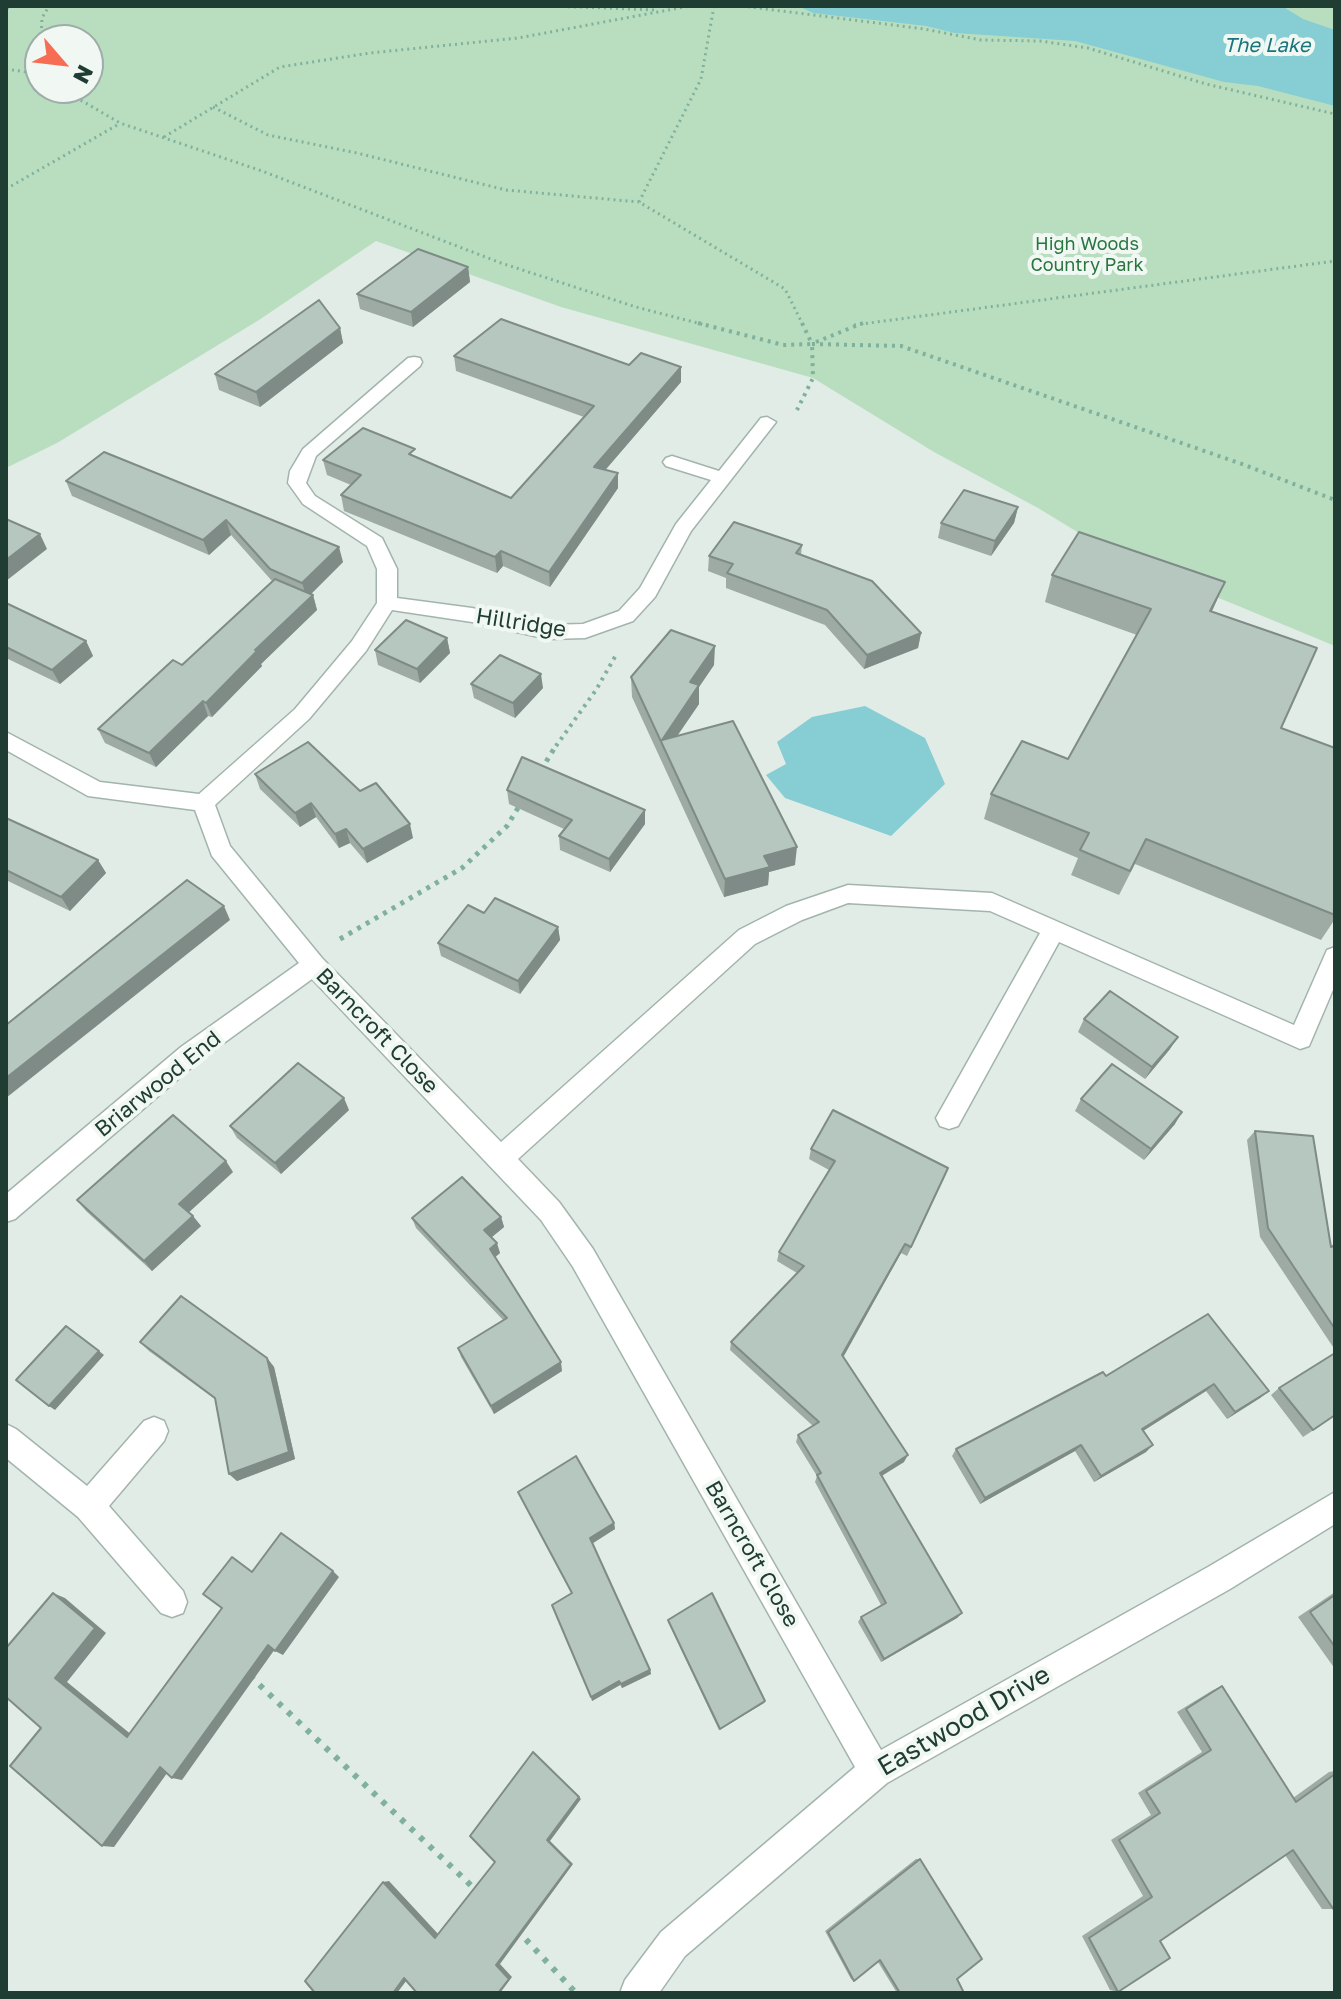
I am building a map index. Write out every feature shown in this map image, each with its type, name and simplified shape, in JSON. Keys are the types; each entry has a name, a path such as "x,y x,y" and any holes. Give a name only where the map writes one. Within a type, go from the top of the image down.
{"street":[{"path":"6,740 96,790 203,803 302,714 359,646 387,603 387,569 375,542 309,500 297,483 309,453 414,362"},
{"name":"Hillridge","path":"387,603 472,615 548,632 585,631 626,616 648,592 683,528 767,422"},
{"path":"672,462 724,478"},
{"name":"Barncroft Close","path":"203,803 220,850 314,965 550,1211 583,1258 875,1771"},
{"path":"500,1159 747,937 794,913 848,894 992,902 1300,1039 1335,957"},
{"path":"949,1118 1054,929"},
{"name":"Briarwood End","path":"6,1210 190,1054 314,965"},
{"path":"89,1506 154,1431"},
{"path":"6,1439 89,1506 172,1602"},
{"name":"Eastwood Drive","path":"638,1993 673,1944 875,1771 1219,1578 1335,1507"}],"path":[{"path":"6,15 8,6"},
{"path":"550,6 670,10"},
{"path":"162,137 280,67 370,53 518,38 690,6"},
{"path":"639,202 701,79 714,6"},
{"path":"742,6 924,29 981,40 1040,41 1088,48 1206,84 1335,114"},
{"path":"84,104 120,123 262,171 501,263 636,307 783,345 901,346 1213,453 1335,500"},
{"path":"213,107 268,135 357,153 506,190 639,202 785,289 812,344 813,378"},
{"path":"6,189 120,123"},
{"path":"812,344 857,324 1335,261"},
{"path":"540,773 572,720 596,690 619,649"},
{"path":"314,965 344,935 462,868 507,826 523,800"},
{"path":"240,1666 489,1903"},
{"path":"511,1924 576,1993"}],"green space":[{"name":"High Woods Country Park","path":"6,6 1335,6 1335,646 1115,555 1038,508 934,452 813,378 561,307 376,241 259,320 57,443 6,468"}],"water":[{"name":"The Lake","path":"798,6 1282,6 1303,19 1335,30 1335,106 1258,86 1224,82 1075,41 955,33 926,26 813,13"},
{"path":"865,706 925,738 945,784 891,836 785,798 766,775 786,764 777,742 812,717"}],"building":[{"path":"418,249 468,267 411,312 357,294"},
{"path":"319,300 340,328 256,392 215,374"},
{"path":"501,319 629,365 641,353 681,367 594,467 618,473 549,572 501,551 495,557 341,495 361,475 323,460 363,428 415,449 409,454 511,498 594,406 454,356"},
{"path":"104,452 339,547 302,583 270,569 226,520 203,540 66,481"},
{"path":"964,490 1018,507 995,541 941,523"},
{"path":"6,519 40,534 6,560"},
{"path":"734,522 802,545 796,553 872,581 921,633 867,655 827,610 727,573 733,564 709,556"},
{"path":"1079,532 1225,582 1210,611 1317,648 1281,728 1335,748 1335,915 1146,839 1130,871 1080,850 1089,833 991,794 1022,741 1068,759 1151,609 1052,575"},
{"path":"275,579 313,595 255,650 206,703 203,701 149,753 98,729 173,660 182,665"},
{"path":"6,603 86,641 52,670 6,647"},
{"path":"406,620 447,638 417,669 375,650"},
{"path":"671,630 715,646 690,682 699,685 662,740 733,721 797,847 764,856 770,867 725,879 631,677"},
{"path":"500,655 541,674 513,703 471,684"},
{"path":"308,742 360,791 376,783 410,824 363,849 346,829 335,834 311,803 295,813 255,774"},
{"path":"522,757 645,810 609,859 559,836 572,820 507,790"},
{"path":"6,818 98,860 61,897 6,870"},
{"path":"187,880 224,906 6,1078 6,1025"},
{"path":"495,898 558,927 518,981 438,943 468,905 484,913"},
{"path":"1110,991 1178,1037 1152,1067 1084,1019"},
{"path":"298,1063 344,1098 275,1163 230,1126"},
{"path":"1112,1064 1182,1112 1151,1149 1081,1099"},
{"path":"833,1110 948,1168 911,1247 905,1244 842,1355 908,1455 880,1473 962,1613 884,1659 861,1617 886,1603 817,1475 821,1473 798,1435 819,1422 731,1342 804,1266 779,1252 835,1161 811,1149"},
{"path":"173,1115 226,1161 179,1204 193,1216 144,1261 77,1200"},
{"path":"1255,1131 1313,1136 1331,1247 1335,1245 1335,1329 1268,1228"},
{"path":"462,1177 501,1217 484,1230 497,1243 490,1249 561,1362 491,1406 458,1348 507,1318 412,1218"},
{"path":"181,1296 267,1358 289,1452 229,1474 215,1398 140,1342"},
{"path":"1208,1314 1269,1391 1235,1412 1214,1384 1142,1429 1153,1445 1101,1476 1081,1445 985,1498 956,1449 1103,1372 1106,1376"},
{"path":"66,1326 99,1351 49,1406 16,1380"},
{"path":"1335,1353 1335,1415 1313,1430 1279,1388"},
{"path":"576,1456 614,1523 590,1538 650,1670 621,1684 619,1681 591,1697 552,1605 572,1593 518,1492"},
{"path":"281,1533 333,1571 275,1651 268,1645 172,1778 160,1767 102,1846 10,1766 41,1728 6,1697 6,1648 53,1593 95,1628 55,1678 127,1737 222,1608 203,1594 232,1557 252,1572"},
{"path":"712,1593 765,1701 720,1729 668,1620"},
{"path":"1335,1595 1335,1647 1310,1612"},
{"path":"1222,1686 1296,1802 1335,1774 1335,1909 1293,1850 1160,1941 1170,1958 1118,1992 1089,1938 1152,1897 1119,1840 1160,1813 1146,1791 1211,1750 1186,1709"},
{"path":"533,1752 579,1797 547,1840 571,1864 496,1965 509,1979 498,1993 417,1993 404,1978 393,1993 315,1993 305,1981 383,1882 435,1938 495,1862 470,1836"},
{"path":"920,1859 982,1959 957,1979 964,1993 900,1993 880,1960 854,1981 828,1932"}]}
